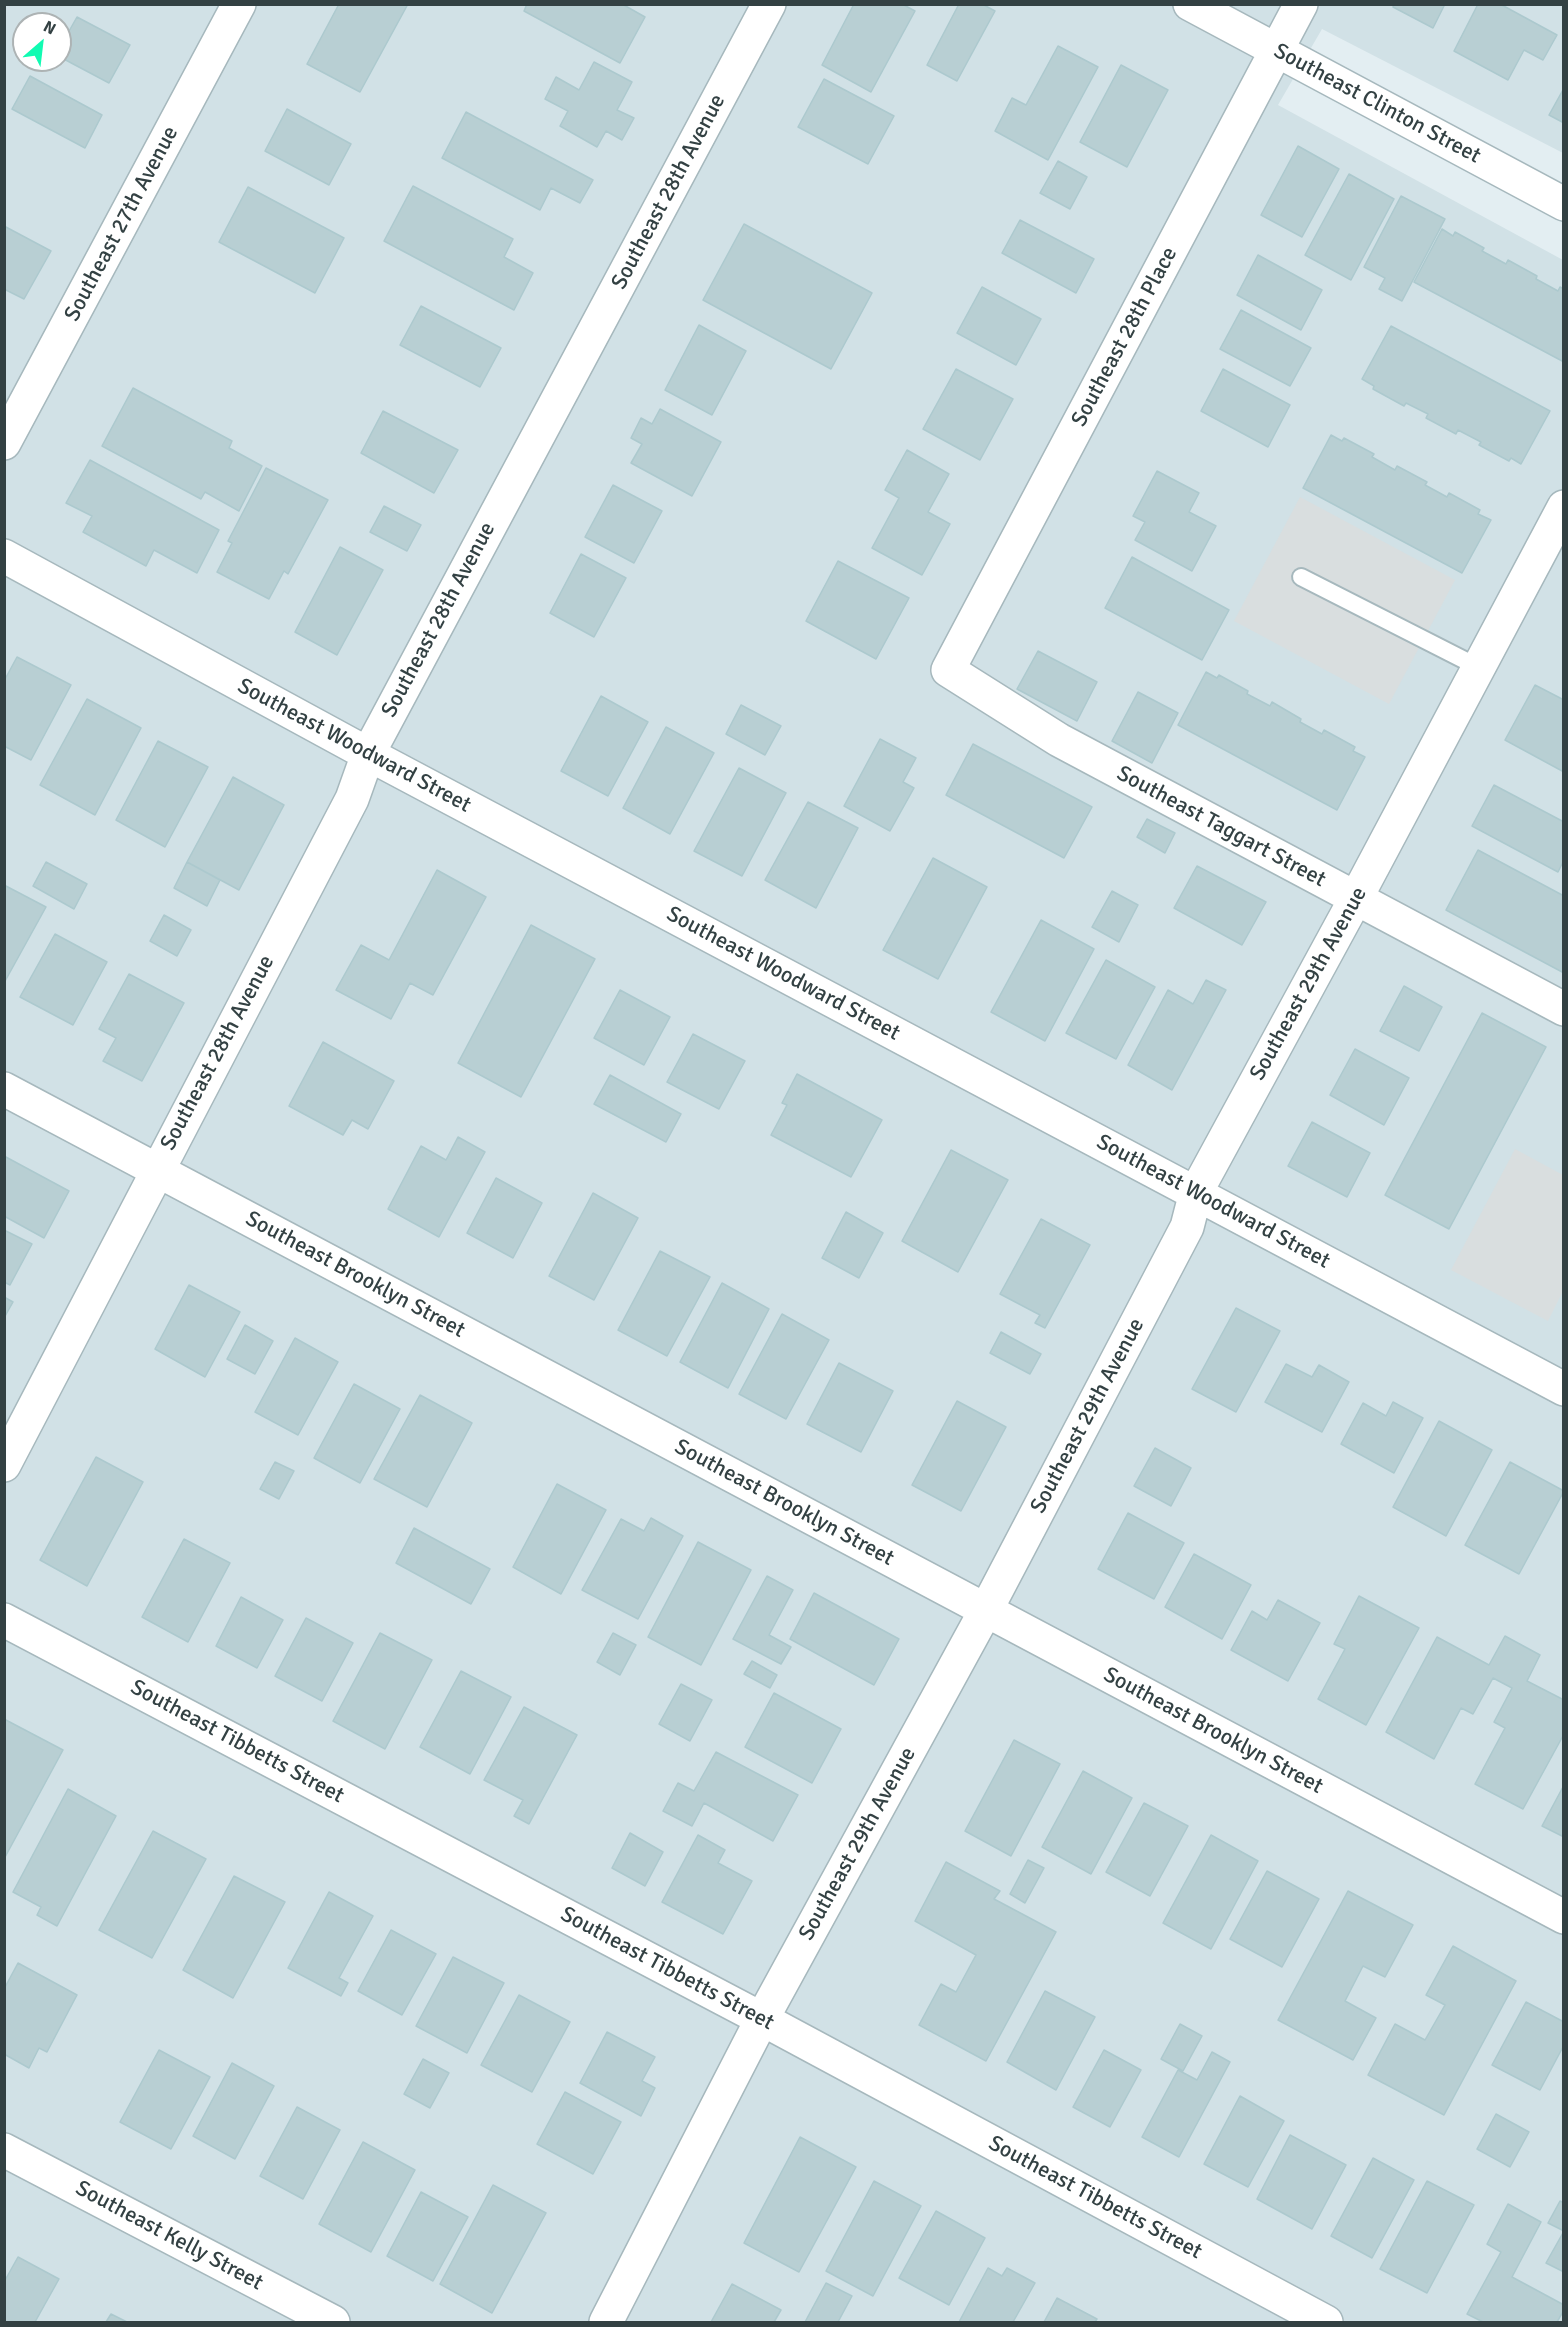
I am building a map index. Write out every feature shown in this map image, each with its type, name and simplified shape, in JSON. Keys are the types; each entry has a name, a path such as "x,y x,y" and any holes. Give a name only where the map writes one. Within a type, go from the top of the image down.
{"street":[{"name":"Southeast 27th Avenue","path":"4,443 239,4"},
{"name":"Southeast 28th Avenue","path":"4,1465 352,799 368,753 769,4"},
{"name":"Southeast Clinton Street","path":"1191,4 1563,204"},
{"name":"Southeast 28th Place","path":"948,670 1302,4"},
{"name":"Southeast 29th Avenue","path":"606,2322 762,2019 986,1610 1187,1227 1196,1192 1356,898 1563,507"},
{"name":"Southeast Woodward Street","path":"4,556 368,753 1563,1389"},
{"name":"Southeast Taggart Street","path":"948,670 1059,740 1563,1009"},
{"name":"Southeast Brooklyn Street","path":"4,1089 1563,1917"},
{"name":"Southeast Tibbetts Street","path":"4,1620 762,2019 1326,2322"},
{"name":"Southeast Kelly Street","path":"4,2150 333,2322"}],"lane":[{"path":"1301,577 1478,667"}],"shaded area":[{"path":"5,5 1563,5 1563,153 1322,29 1278,105 1563,260 1563,2322 5,2322"},
{"path":"1300,497 1455,580 1389,704 1234,621"},
{"path":"1515,1149 1563,1175 1563,1291 1548,1321 1451,1270"}],"building":[{"path":"339,4 408,4 360,92 307,64"},
{"path":"527,4 622,4 645,17 620,63 524,11"},
{"path":"854,4 902,4 915,11 871,92 822,65"},
{"path":"959,4 982,4 995,11 957,81 927,65"},
{"path":"1394,4 1445,4 1433,28 1393,7"},
{"path":"1478,4 1500,4 1557,35 1543,60 1524,50 1508,80 1454,51"},
{"path":"77,17 130,45 109,83 72,63 72,26"},
{"path":"1058,46 1098,67 1048,160 995,131 1012,98 1026,105"},
{"path":"594,62 632,82 617,110 634,118 622,140 606,131 597,147 560,126 568,111 545,99 556,77 579,90"},
{"path":"1121,65 1168,90 1127,167 1080,142"},
{"path":"30,76 102,115 85,148 12,109"},
{"path":"824,79 894,116 868,164 798,127"},
{"path":"1564,88 1564,123 1549,115"},
{"path":"287,109 351,144 329,185 265,151"},
{"path":"466,112 593,180 580,203 551,188 540,210 442,158"},
{"path":"1298,146 1339,169 1302,237 1261,215"},
{"path":"1058,161 1087,177 1070,209 1040,193"},
{"path":"1349,174 1394,199 1351,280 1305,255"},
{"path":"413,186 513,239 504,257 533,273 514,310 384,241"},
{"path":"248,187 344,238 315,293 219,242"},
{"path":"1401,196 1445,219 1402,301 1379,289 1385,278 1364,267"},
{"path":"1020,220 1094,259 1076,293 1002,253"},
{"path":"744,224 872,293 831,369 703,300"},
{"path":"4,226 51,251 24,299 4,289"},
{"path":"1442,229 1453,236 1455,232 1484,248 1482,251 1506,264 1508,260 1558,291 1560,287 1564,289 1564,362 1414,282"},
{"path":"1258,255 1322,290 1301,330 1237,295"},
{"path":"982,287 1041,319 1016,365 957,333"},
{"path":"421,306 501,348 480,387 400,345"},
{"path":"1241,310 1311,348 1290,386 1220,349"},
{"path":"699,325 746,351 712,415 665,390"},
{"path":"1391,326 1550,411 1521,464 1511,458 1509,461 1479,445 1481,442 1458,430 1456,434 1426,418 1428,414 1406,403 1404,406 1373,389 1374,386 1362,379"},
{"path":"956,369 1013,399 980,460 923,429"},
{"path":"1223,369 1290,405 1268,447 1201,411"},
{"path":"133,388 232,441 229,448 262,466 239,511 205,492 201,499 102,446"},
{"path":"660,409 721,442 692,496 631,463 642,444 631,438 641,418 652,424"},
{"path":"383,411 458,450 434,493 361,453"},
{"path":"1331,435 1342,441 1344,438 1374,454 1372,457 1395,470 1397,466 1427,482 1425,485 1447,497 1449,493 1480,510 1478,514 1491,520 1462,573 1303,488"},
{"path":"907,450 949,474 928,512 950,524 922,575 872,548 899,498 885,490"},
{"path":"90,460 219,530 197,573 154,550 146,566 83,532 92,516 66,503"},
{"path":"266,468 328,500 288,574 284,571 269,599 217,572 232,543 228,541"},
{"path":"1157,471 1199,493 1189,512 1216,526 1192,571 1135,540 1145,522 1133,516"},
{"path":"613,485 662,511 634,563 585,537"},
{"path":"384,506 421,525 407,551 370,532"},
{"path":"340,547 383,570 337,655 295,632"},
{"path":"581,554 626,578 594,637 550,613"},
{"path":"1132,557 1229,610 1202,660 1105,608"},
{"path":"838,561 909,598 876,659 806,621"},
{"path":"1038,651 1097,682 1077,721 1017,689"},
{"path":"17,657 71,685 31,760 4,746 4,681"},
{"path":"1206,672 1217,678 1219,675 1270,706 1272,702 1322,734 1324,730 1355,747 1353,751 1365,757 1337,810 1178,725"},
{"path":"1535,685 1564,700 1564,772 1505,740"},
{"path":"1138,692 1178,713 1152,763 1112,741"},
{"path":"601,696 648,722 608,796 561,771"},
{"path":"87,699 141,728 95,815 40,785"},
{"path":"741,705 781,726 765,755 726,734"},
{"path":"666,727 714,753 670,834 623,808"},
{"path":"880,739 916,758 903,782 914,788 890,831 844,806"},
{"path":"158,741 208,767 165,847 116,820"},
{"path":"973,744 1092,807 1064,858 946,795"},
{"path":"739,768 786,793 742,876 694,851"},
{"path":"233,777 284,805 239,890 187,862"},
{"path":"1494,785 1564,822 1564,860 1558,872 1472,826"},
{"path":"808,802 858,828 816,908 765,880"},
{"path":"1147,819 1175,833 1165,853 1137,837"},
{"path":"1478,850 1564,896 1564,973 1446,910"},
{"path":"933,858 987,887 938,979 883,950"},
{"path":"46,862 87,884 74,909 33,886"},
{"path":"187,862 220,880 207,906 174,888"},
{"path":"1197,866 1266,902 1242,945 1174,908"},
{"path":"437,870 486,897 433,995 410,983 391,1019 336,990 361,945 389,960"},
{"path":"4,885 46,907 4,983"},
{"path":"1112,891 1138,905 1119,942 1092,927"},
{"path":"164,915 191,930 177,956 150,941"},
{"path":"1041,920 1094,949 1045,1041 991,1012"},
{"path":"531,925 595,959 521,1097 458,1063"},
{"path":"55,934 107,962 73,1025 20,997"},
{"path":"1106,960 1155,987 1116,1059 1066,1033"},
{"path":"129,974 184,1003 142,1081 103,1061 116,1038 99,1029"},
{"path":"1206,980 1226,990 1172,1090 1128,1065 1168,990 1193,1004"},
{"path":"1404,986 1442,1007 1419,1051 1380,1031"},
{"path":"620,990 670,1017 644,1065 594,1038"},
{"path":"1482,1013 1546,1047 1449,1229 1385,1195"},
{"path":"693,1034 745,1061 719,1109 667,1082"},
{"path":"323,1042 394,1081 368,1129 352,1120 343,1135 289,1106"},
{"path":"1355,1049 1409,1078 1384,1125 1330,1095"},
{"path":"797,1074 882,1120 851,1177 771,1135 787,1105 782,1103"},
{"path":"610,1075 681,1114 666,1142 594,1104"},
{"path":"1312,1122 1370,1153 1347,1197 1288,1166"},
{"path":"458,1137 485,1152 439,1237 388,1209 421,1146 446,1160"},
{"path":"951,1150 1008,1180 958,1272 902,1241"},
{"path":"4,1156 69,1191 44,1238 4,1216"},
{"path":"496,1178 542,1203 513,1258 467,1233"},
{"path":"593,1193 638,1218 594,1300 549,1276"},
{"path":"846,1212 883,1233 859,1278 822,1258"},
{"path":"1041,1219 1090,1245 1045,1328 1035,1323 1040,1315 1000,1294"},
{"path":"4,1230 32,1244 10,1285 4,1282"},
{"path":"660,1251 710,1277 667,1356 618,1330"},
{"path":"722,1283 769,1309 728,1388 680,1362"},
{"path":"189,1285 240,1312 205,1377 155,1349"},
{"path":"4,1297 13,1302 4,1318"},
{"path":"1236,1308 1280,1331 1236,1412 1192,1389"},
{"path":"782,1314 829,1340 786,1419 739,1394"},
{"path":"245,1325 273,1341 255,1374 227,1359"},
{"path":"1001,1332 1041,1354 1030,1374 990,1353"},
{"path":"295,1338 338,1362 298,1435 255,1412"},
{"path":"839,1363 893,1391 861,1452 807,1424"},
{"path":"1286,1364 1312,1377 1319,1365 1349,1382 1322,1432 1265,1402"},
{"path":"354,1384 400,1409 360,1483 314,1458"},
{"path":"420,1395 472,1423 427,1507 374,1479"},
{"path":"957,1401 1006,1427 961,1511 912,1485"},
{"path":"1393,1402 1423,1418 1394,1473 1341,1444 1363,1403 1386,1416"},
{"path":"1439,1421 1492,1450 1446,1536 1393,1507"},
{"path":"1155,1448 1191,1468 1171,1506 1134,1486"},
{"path":"96,1457 143,1482 87,1586 40,1560"},
{"path":"275,1462 294,1471 279,1499 260,1489"},
{"path":"1510,1462 1564,1491 1519,1574 1465,1545"},
{"path":"557,1484 606,1510 561,1594 513,1567"},
{"path":"1128,1513 1184,1543 1154,1599 1098,1569"},
{"path":"651,1518 683,1536 638,1619 582,1590 621,1519 644,1531"},
{"path":"414,1528 490,1569 471,1604 396,1563"},
{"path":"184,1539 230,1563 188,1642 142,1617"},
{"path":"698,1542 751,1570 701,1665 648,1637"},
{"path":"1194,1554 1251,1585 1222,1639 1165,1607"},
{"path":"767,1576 793,1590 769,1635 791,1647 781,1664 733,1639"},
{"path":"814,1593 899,1639 874,1685 790,1639"},
{"path":"1359,1596 1419,1628 1366,1725 1318,1699 1345,1649 1334,1644"},
{"path":"241,1597 283,1620 257,1668 216,1646"},
{"path":"1278,1600 1320,1623 1288,1681 1231,1650 1252,1611 1267,1620"},
{"path":"306,1618 353,1643 322,1701 275,1676"},
{"path":"380,1633 432,1660 385,1749 333,1721"},
{"path":"613,1633 636,1645 620,1675 597,1662"},
{"path":"1505,1636 1540,1655 1527,1681 1564,1700 1564,1734 1523,1809 1475,1784 1505,1728 1494,1722 1512,1688 1493,1678 1473,1714 1461,1708 1434,1759 1386,1732 1437,1637 1489,1665"},
{"path":"752,1661 777,1675 770,1688 744,1674"},
{"path":"461,1671 511,1697 470,1774 420,1747"},
{"path":"681,1684 712,1700 690,1741 659,1724"},
{"path":"774,1693 841,1729 812,1783 745,1747"},
{"path":"524,1707 577,1735 529,1824 514,1816 523,1800 484,1780"},
{"path":"4,1719 63,1750 4,1859"},
{"path":"1014,1740 1060,1764 1011,1856 965,1831"},
{"path":"716,1752 798,1795 773,1841 704,1803 692,1826 663,1811 678,1783 694,1791"},
{"path":"1083,1771 1132,1798 1091,1874 1042,1847"},
{"path":"1564,1785 1564,1837 1542,1826"},
{"path":"68,1789 116,1816 57,1926 37,1915 41,1907 13,1892"},
{"path":"1144,1803 1188,1826 1150,1896 1106,1872"},
{"path":"153,1831 206,1859 152,1958 99,1930"},
{"path":"630,1833 663,1852 645,1886 612,1868"},
{"path":"698,1835 725,1850 718,1863 752,1881 723,1934 662,1902"},
{"path":"1211,1835 1258,1861 1211,1949 1163,1923"},
{"path":"1028,1860 1044,1868 1025,1903 1010,1894"},
{"path":"946,1862 1000,1891 994,1899 1056,1932 986,2061 919,2025 941,1984 956,1992 976,1955 915,1921"},
{"path":"1267,1871 1319,1899 1282,1967 1230,1939"},
{"path":"234,1876 285,1902 233,1998 183,1970"},
{"path":"1348,1891 1413,1925 1385,1977 1363,1966 1345,2001 1376,2018 1353,2060 1278,2020"},
{"path":"329,1892 373,1916 339,1978 348,1983 341,1996 288,1968"},
{"path":"391,1930 436,1954 402,2015 358,1991"},
{"path":"1453,1946 1516,1981 1444,2115 1368,2075 1395,2024 1425,2040 1445,2005 1426,1995"},
{"path":"453,1957 504,1983 467,2053 416,2026"},
{"path":"18,1963 77,1995 47,2052 39,2048 29,2068 4,2054 4,1989"},
{"path":"1045,1991 1095,2017 1056,2090 1007,2062"},
{"path":"519,1995 570,2022 532,2092 481,2065"},
{"path":"1526,2002 1564,2022 1564,2045 1540,2090 1492,2065"},
{"path":"1180,2024 1202,2036 1183,2071 1161,2059"},
{"path":"607,2032 655,2057 642,2081 655,2088 641,2116 580,2083"},
{"path":"159,2050 210,2077 171,2149 120,2122"},
{"path":"1104,2050 1141,2070 1110,2127 1073,2107"},
{"path":"1212,2052 1230,2062 1179,2157 1142,2137 1178,2070 1197,2080"},
{"path":"423,2059 449,2073 430,2108 404,2094"},
{"path":"232,2063 274,2086 235,2159 193,2136"},
{"path":"565,2092 621,2122 593,2174 537,2144"},
{"path":"1240,2096 1284,2121 1248,2187 1204,2164"},
{"path":"297,2107 340,2130 303,2199 260,2176"},
{"path":"1496,2114 1529,2132 1510,2167 1477,2149"},
{"path":"1290,2135 1346,2165 1312,2229 1257,2199"},
{"path":"800,2137 856,2167 799,2272 744,2243"},
{"path":"363,2142 415,2170 371,2252 319,2224"},
{"path":"1373,2158 1414,2180 1372,2258 1331,2236"},
{"path":"874,2181 921,2206 873,2296 826,2271"},
{"path":"1427,2181 1474,2205 1427,2293 1380,2269"},
{"path":"493,2185 546,2213 492,2313 440,2284"},
{"path":"421,2192 468,2217 433,2281 387,2256"},
{"path":"1560,2201 1564,2203 1564,2231 1548,2223"},
{"path":"1508,2204 1541,2222 1512,2277 1564,2305 1564,2310 1557,2322 1483,2322 1467,2314 1501,2252 1487,2244"},
{"path":"936,2211 985,2238 949,2305 899,2278"},
{"path":"1564,2231 1564,2272 1546,2263"},
{"path":"18,2257 59,2279 35,2322 4,2322 4,2282"},
{"path":"988,2268 1002,2276 1007,2268 1035,2283 1013,2322 959,2322"},
{"path":"826,2283 852,2296 838,2322 805,2322"},
{"path":"732,2284 781,2310 774,2322 711,2322"},
{"path":"1057,2298 1097,2319 1095,2322 1044,2322"},
{"path":"111,2314 127,2322 106,2322"}]}
